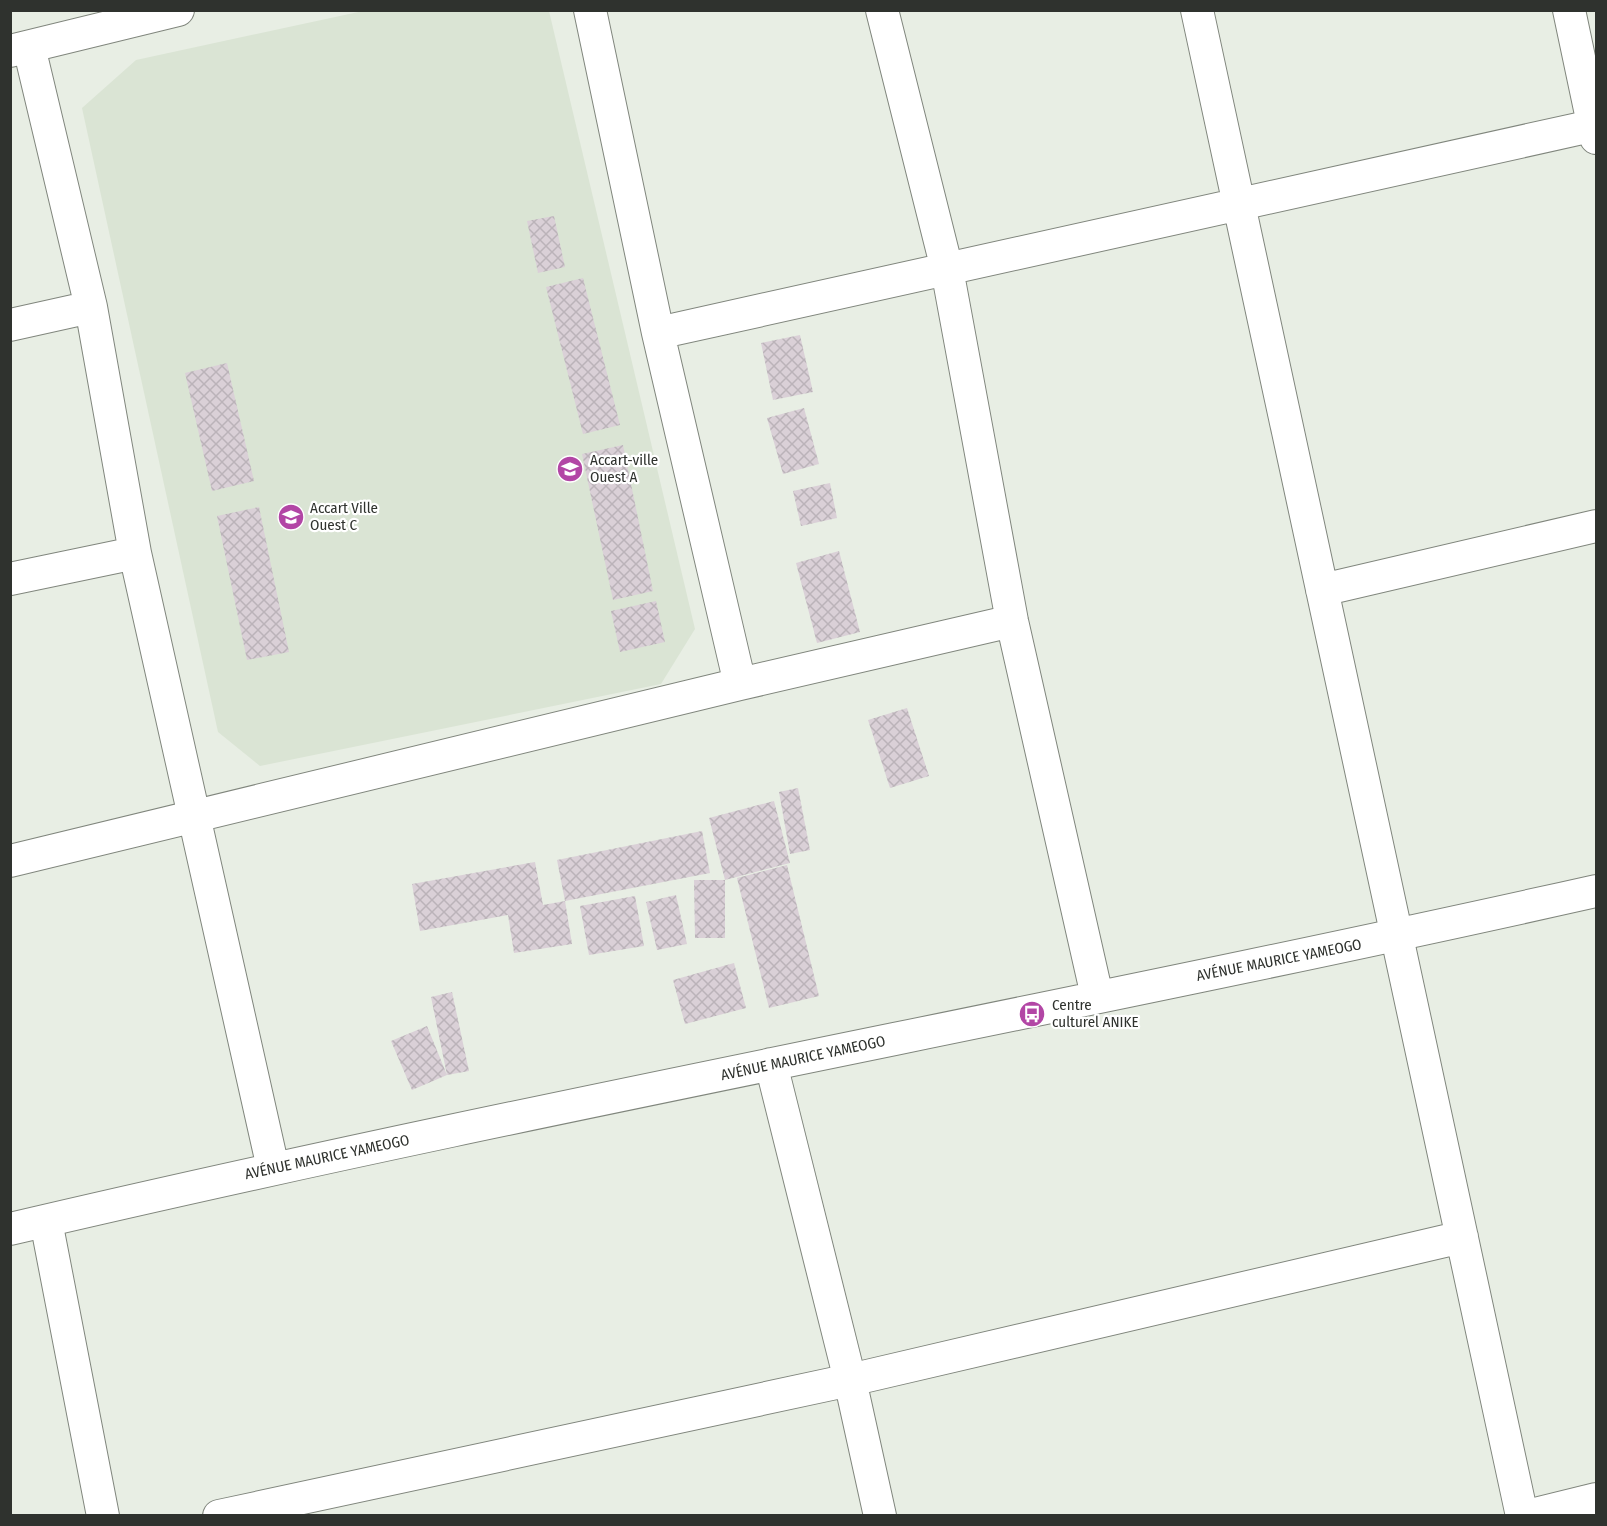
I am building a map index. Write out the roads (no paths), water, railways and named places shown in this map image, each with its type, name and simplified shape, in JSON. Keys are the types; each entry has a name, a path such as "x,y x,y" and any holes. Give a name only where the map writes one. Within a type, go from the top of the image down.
{"street":[{"path":"178,10 20,49 91,307 135,553 273,1168"},
{"path":"590,10 657,333 740,684"},
{"path":"882,10 947,269 1012,621 1097,996"},
{"path":"1197,10 1522,1515"},
{"path":"657,333 1239,204 1596,130 1569,10"},
{"path":"10,325 91,307"},
{"path":"1322,590 1596,526"},
{"path":"10,579 135,553"},
{"path":"10,861 195,818 740,684 1012,621"},
{"name":"AVÉNUE MAURICE YAMEOGO","path":"10,1229 273,1168 1396,936 1596,891"},
{"path":"771,1064 850,1380 880,1515"},
{"path":"46,1221 103,1515"},
{"path":"219,1515 850,1380 1462,1237"},
{"path":"1527,1515 1596,1499"}],"place":[{"name":"Accart-ville Ouest A","path":"570,469"},
{"name":"Accart Ville Ouest C","path":"291,517"},
{"name":"Centre culturel ANIKE","path":"1032,1014"}]}
